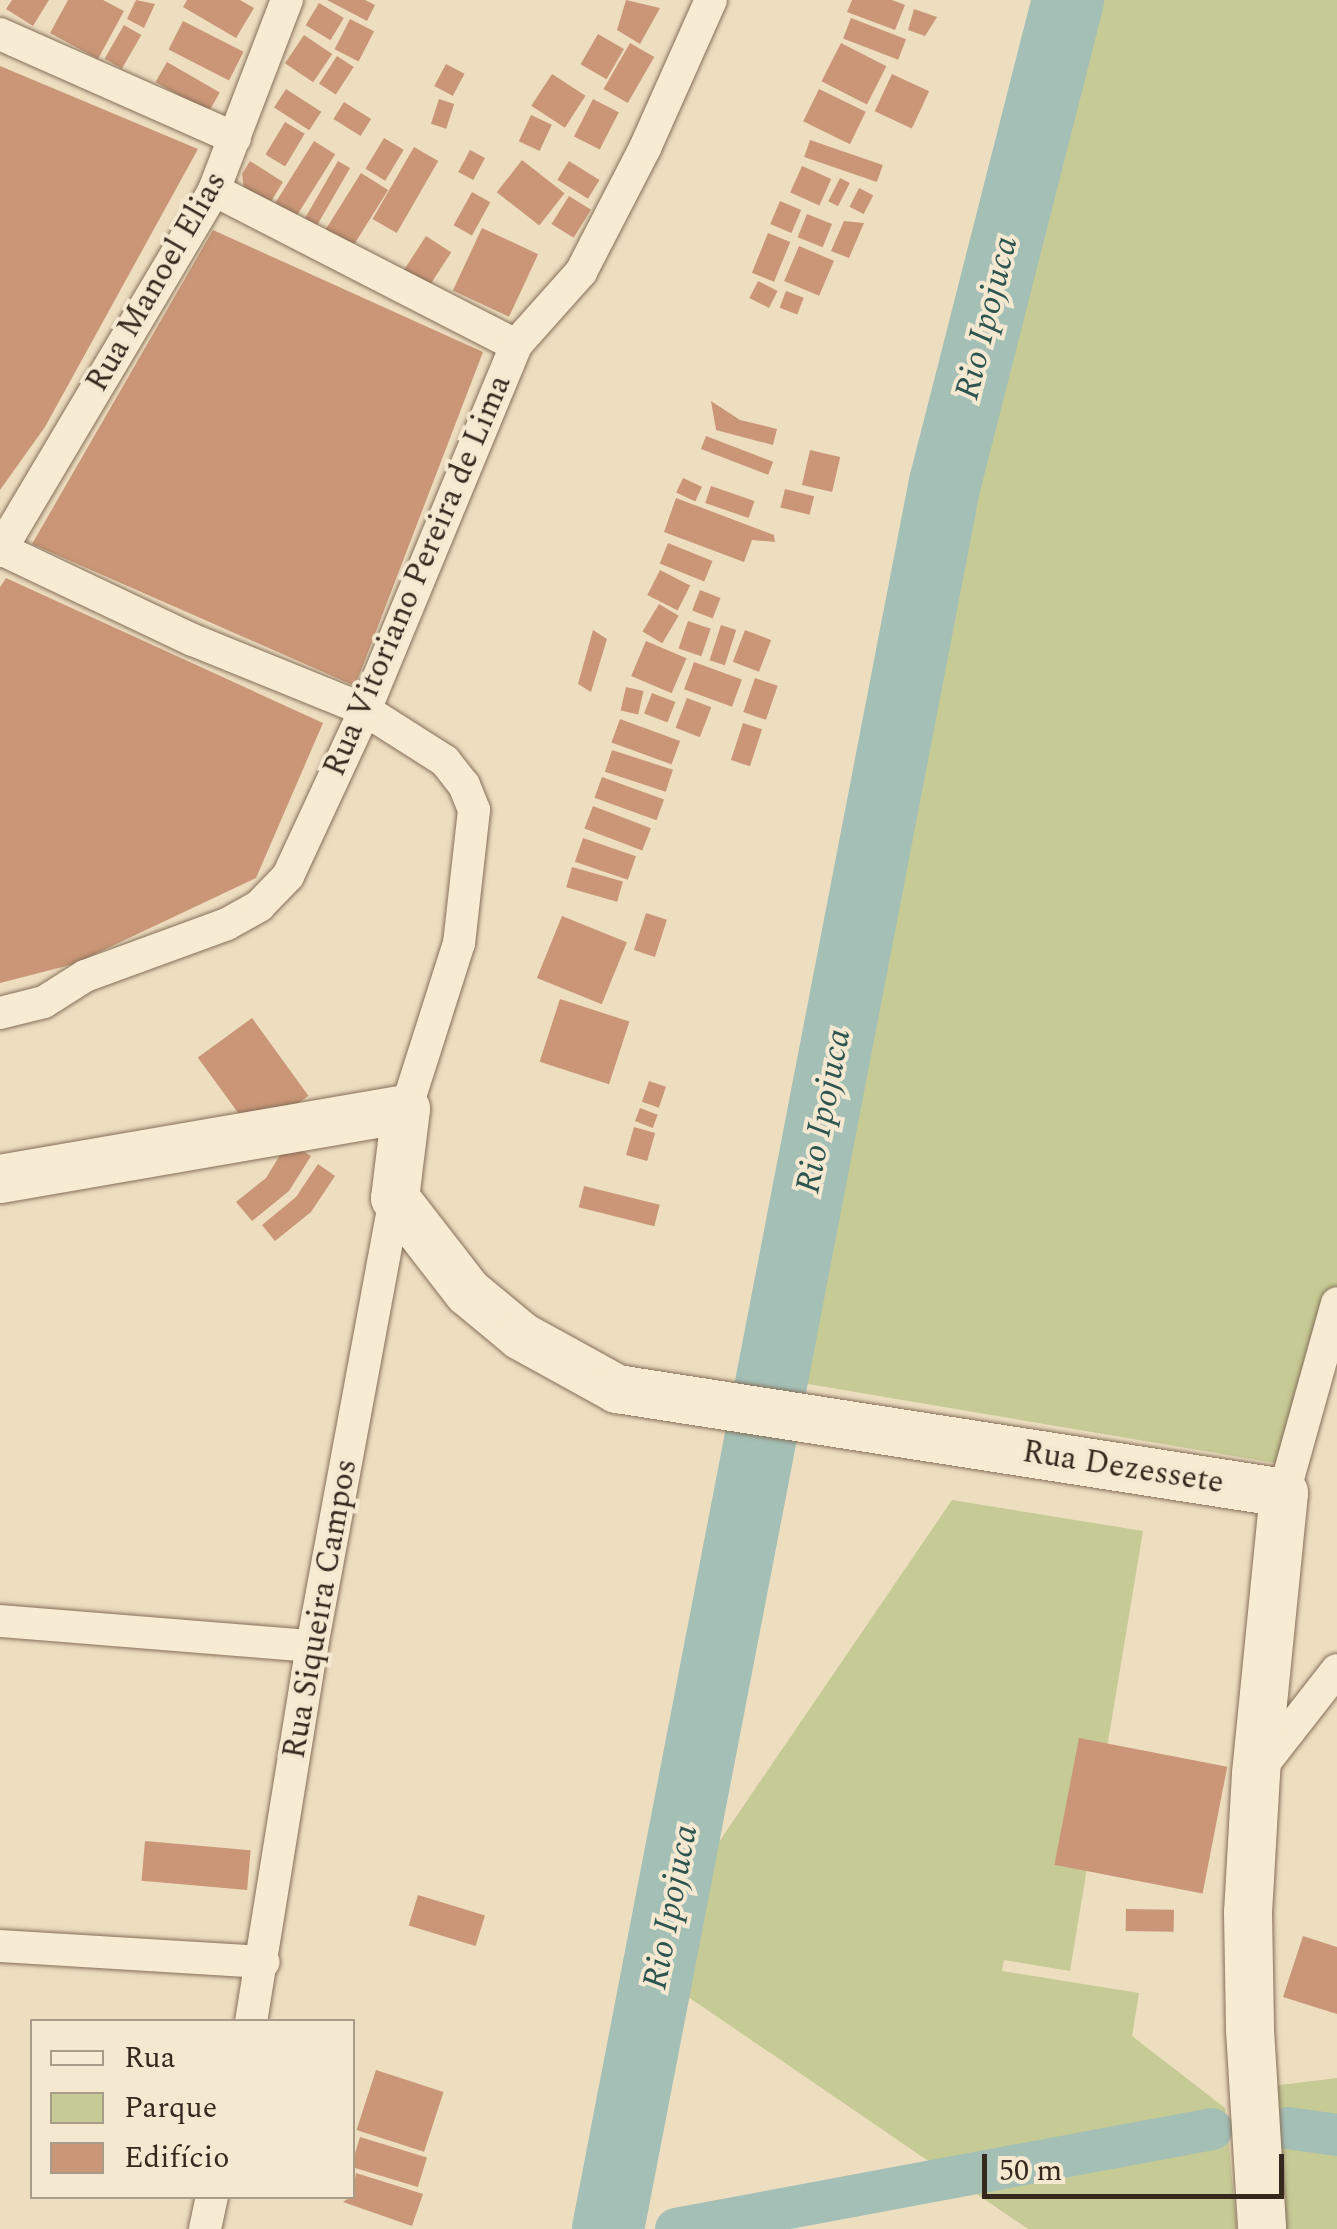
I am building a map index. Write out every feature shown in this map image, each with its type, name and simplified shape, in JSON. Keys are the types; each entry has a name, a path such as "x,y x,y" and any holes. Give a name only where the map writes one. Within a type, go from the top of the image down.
{"street":[{"name":"Rua Manoel Elias","path":"1,550 214,190 287,0"},
{"name":"Rua Vitoriano Pereira de Lima","path":"0,1013 44,1002 85,976 227,924 259,906 288,876 365,710 516,345 581,272 644,148 711,0"},
{"path":"0,34 235,138"},
{"path":"214,190 516,345"},
{"path":"1,550 192,640 365,710 445,762 464,785 474,810 459,944 406,1109 395,1198"},
{"path":"0,1179 406,1109"},
{"name":"Rua Dezessete","path":"395,1198 468,1292 520,1336 617,1390 1284,1493"},
{"name":"Rua Siqueira Campos","path":"252,2019 264,1962 312,1646 395,1198"},
{"path":"1262,2229 1250,2030 1248,1914 1256,1774 1284,1493 1337,1303"},
{"path":"0,1622 312,1646"},
{"path":"1256,1774 1337,1670"},
{"path":"0,1946 264,1962"},
{"path":"205,2229 211,2199"}],"green space":[{"path":"1092,0 1337,0 1337,1290 1292,1466 808,1384 777,1356 868,878"},
{"path":"952,1500 1143,1531 1070,1971 1004,1960 1002,1971 1139,1993 1132,2036 1225,2108 1237,2229 1028,2229 637,1962"},
{"path":"1337,2078 1337,2229 1280,2229 1263,2087"}],"water":[{"path":"1041,0 1092,0 1077,56 1040,20"}],"building":[{"path":"12,0 49,0 33,26 6,9"},
{"path":"68,0 103,0 124,11 98,59 50,33"},
{"path":"136,0 155,4 144,28 127,19"},
{"path":"187,0 240,0 254,8 236,38 183,7"},
{"path":"327,0 365,0 375,5 367,21"},
{"path":"626,0 660,8 640,44 617,30"},
{"path":"852,0 892,0 905,5 895,30 847,12"},
{"path":"319,3 344,18 330,40 306,25"},
{"path":"914,9 937,17 925,36 908,30"},
{"path":"851,18 906,39 898,60 843,39"},
{"path":"350,19 374,31 359,62 335,49"},
{"path":"183,21 244,52 229,80 168,50"},
{"path":"124,25 141,35 122,69 104,59"},
{"path":"598,34 624,49 606,79 580,64"},
{"path":"304,35 332,54 313,82 285,63"},
{"path":"630,43 654,57 628,103 604,89"},
{"path":"841,43 886,66 867,104 821,81"},
{"path":"337,56 354,67 336,95 319,84"},
{"path":"167,62 220,92 208,112 156,82"},
{"path":"446,64 465,74 453,96 434,86"},
{"path":"0,66 198,149 45,427 0,490"},
{"path":"552,74 586,96 565,128 531,106"},
{"path":"892,74 929,91 912,128 875,111"},
{"path":"286,89 321,112 309,130 274,107"},
{"path":"819,89 866,112 850,144 803,121"},
{"path":"439,99 454,104 446,129 431,124"},
{"path":"593,99 619,112 600,150 574,136"},
{"path":"344,102 371,119 361,136 333,119"},
{"path":"531,115 552,125 540,151 519,141"},
{"path":"285,122 305,134 285,166 265,155"},
{"path":"384,138 404,150 385,181 365,169"},
{"path":"810,140 883,165 877,182 804,157"},
{"path":"314,141 335,154 295,219 274,205"},
{"path":"414,147 438,161 397,233 372,219"},
{"path":"470,150 485,158 473,180 458,172"},
{"path":"522,160 565,193 539,226 497,192"},
{"path":"250,161 283,182 267,208 245,195 242,174"},
{"path":"338,161 350,168 317,226 304,219"},
{"path":"569,161 600,180 588,199 557,180"},
{"path":"802,166 831,179 819,206 790,192"},
{"path":"361,173 388,190 353,247 325,230"},
{"path":"840,178 850,183 838,206 828,201"},
{"path":"859,188 873,195 864,214 849,207"},
{"path":"472,192 490,202 472,235 454,225"},
{"path":"569,196 591,210 574,238 552,224"},
{"path":"780,201 801,210 791,233 770,224"},
{"path":"807,214 832,224 823,247 798,237"},
{"path":"844,221 864,223 849,258 831,251"},
{"path":"482,228 538,254 509,317 453,291"},
{"path":"213,230 483,352 355,686 32,544"},
{"path":"768,233 790,242 774,282 752,273"},
{"path":"426,236 451,252 429,287 404,270"},
{"path":"799,246 834,261 819,296 784,281"},
{"path":"758,281 778,291 769,308 749,298"},
{"path":"786,291 804,298 797,315 780,308"},
{"path":"711,401 740,420 777,429 773,445 716,430"},
{"path":"706,436 773,462 768,475 701,449"},
{"path":"810,450 840,457 832,492 802,485"},
{"path":"683,478 702,487 695,501 676,493"},
{"path":"711,486 754,501 749,518 705,503"},
{"path":"785,489 814,496 810,515 780,507"},
{"path":"676,498 774,535 775,542 752,540 744,562 664,532"},
{"path":"668,543 713,561 704,581 660,563"},
{"path":"660,570 690,585 678,610 647,595"},
{"path":"6,578 323,723 256,878 74,964 0,983 0,587"},
{"path":"700,590 721,598 713,618 692,611"},
{"path":"659,604 679,616 662,643 643,631"},
{"path":"688,621 711,629 701,656 679,648"},
{"path":"721,625 736,630 725,665 710,660"},
{"path":"593,630 607,639 591,692 578,684"},
{"path":"745,630 771,640 759,672 733,662"},
{"path":"646,641 687,658 672,693 631,676"},
{"path":"694,662 742,679 732,707 684,689"},
{"path":"755,678 778,686 766,720 743,712"},
{"path":"626,687 644,691 638,714 621,710"},
{"path":"652,693 675,702 667,722 644,714"},
{"path":"687,698 711,707 700,737 676,728"},
{"path":"620,719 680,741 672,764 611,742"},
{"path":"743,723 762,729 750,766 731,760"},
{"path":"612,750 673,770 666,792 605,772"},
{"path":"602,777 664,800 656,820 594,798"},
{"path":"593,806 651,828 642,851 584,828"},
{"path":"583,838 636,856 628,880 575,862"},
{"path":"572,867 623,882 617,902 566,887"},
{"path":"646,913 667,920 655,957 634,950"},
{"path":"562,916 627,942 602,1004 537,978"},
{"path":"560,999 629,1022 609,1084 540,1062"},
{"path":"252,1018 308,1096 254,1135 198,1057"},
{"path":"649,1081 666,1087 659,1108 642,1102"},
{"path":"640,1108 658,1115 653,1128 635,1121"},
{"path":"634,1127 655,1133 647,1161 626,1155"},
{"path":"288,1142 311,1156 289,1191 252,1221 236,1202 266,1178"},
{"path":"318,1164 335,1176 311,1212 275,1241 262,1225 296,1197"},
{"path":"584,1186 660,1205 654,1226 579,1207"},
{"path":"1079,1738 1227,1767 1203,1893 1054,1865"},
{"path":"145,1841 251,1850 247,1890 142,1881"},
{"path":"418,1895 485,1915 476,1946 409,1926"},
{"path":"1126,1909 1174,1910 1174,1932 1126,1931"},
{"path":"1303,1936 1337,1947 1337,2014 1283,1997"},
{"path":"376,2070 444,2092 424,2152 357,2130"},
{"path":"360,2137 427,2157 418,2187 355,2168"},
{"path":"356,2173 423,2194 412,2226 343,2202 355,2199"}],"waterway":[{"name":"Rio Ipojuca","path":"608,2229 945,483 1068,0"},
{"path":"1288,2128 1337,2135"},
{"path":"676,2229 1212,2129"}]}
